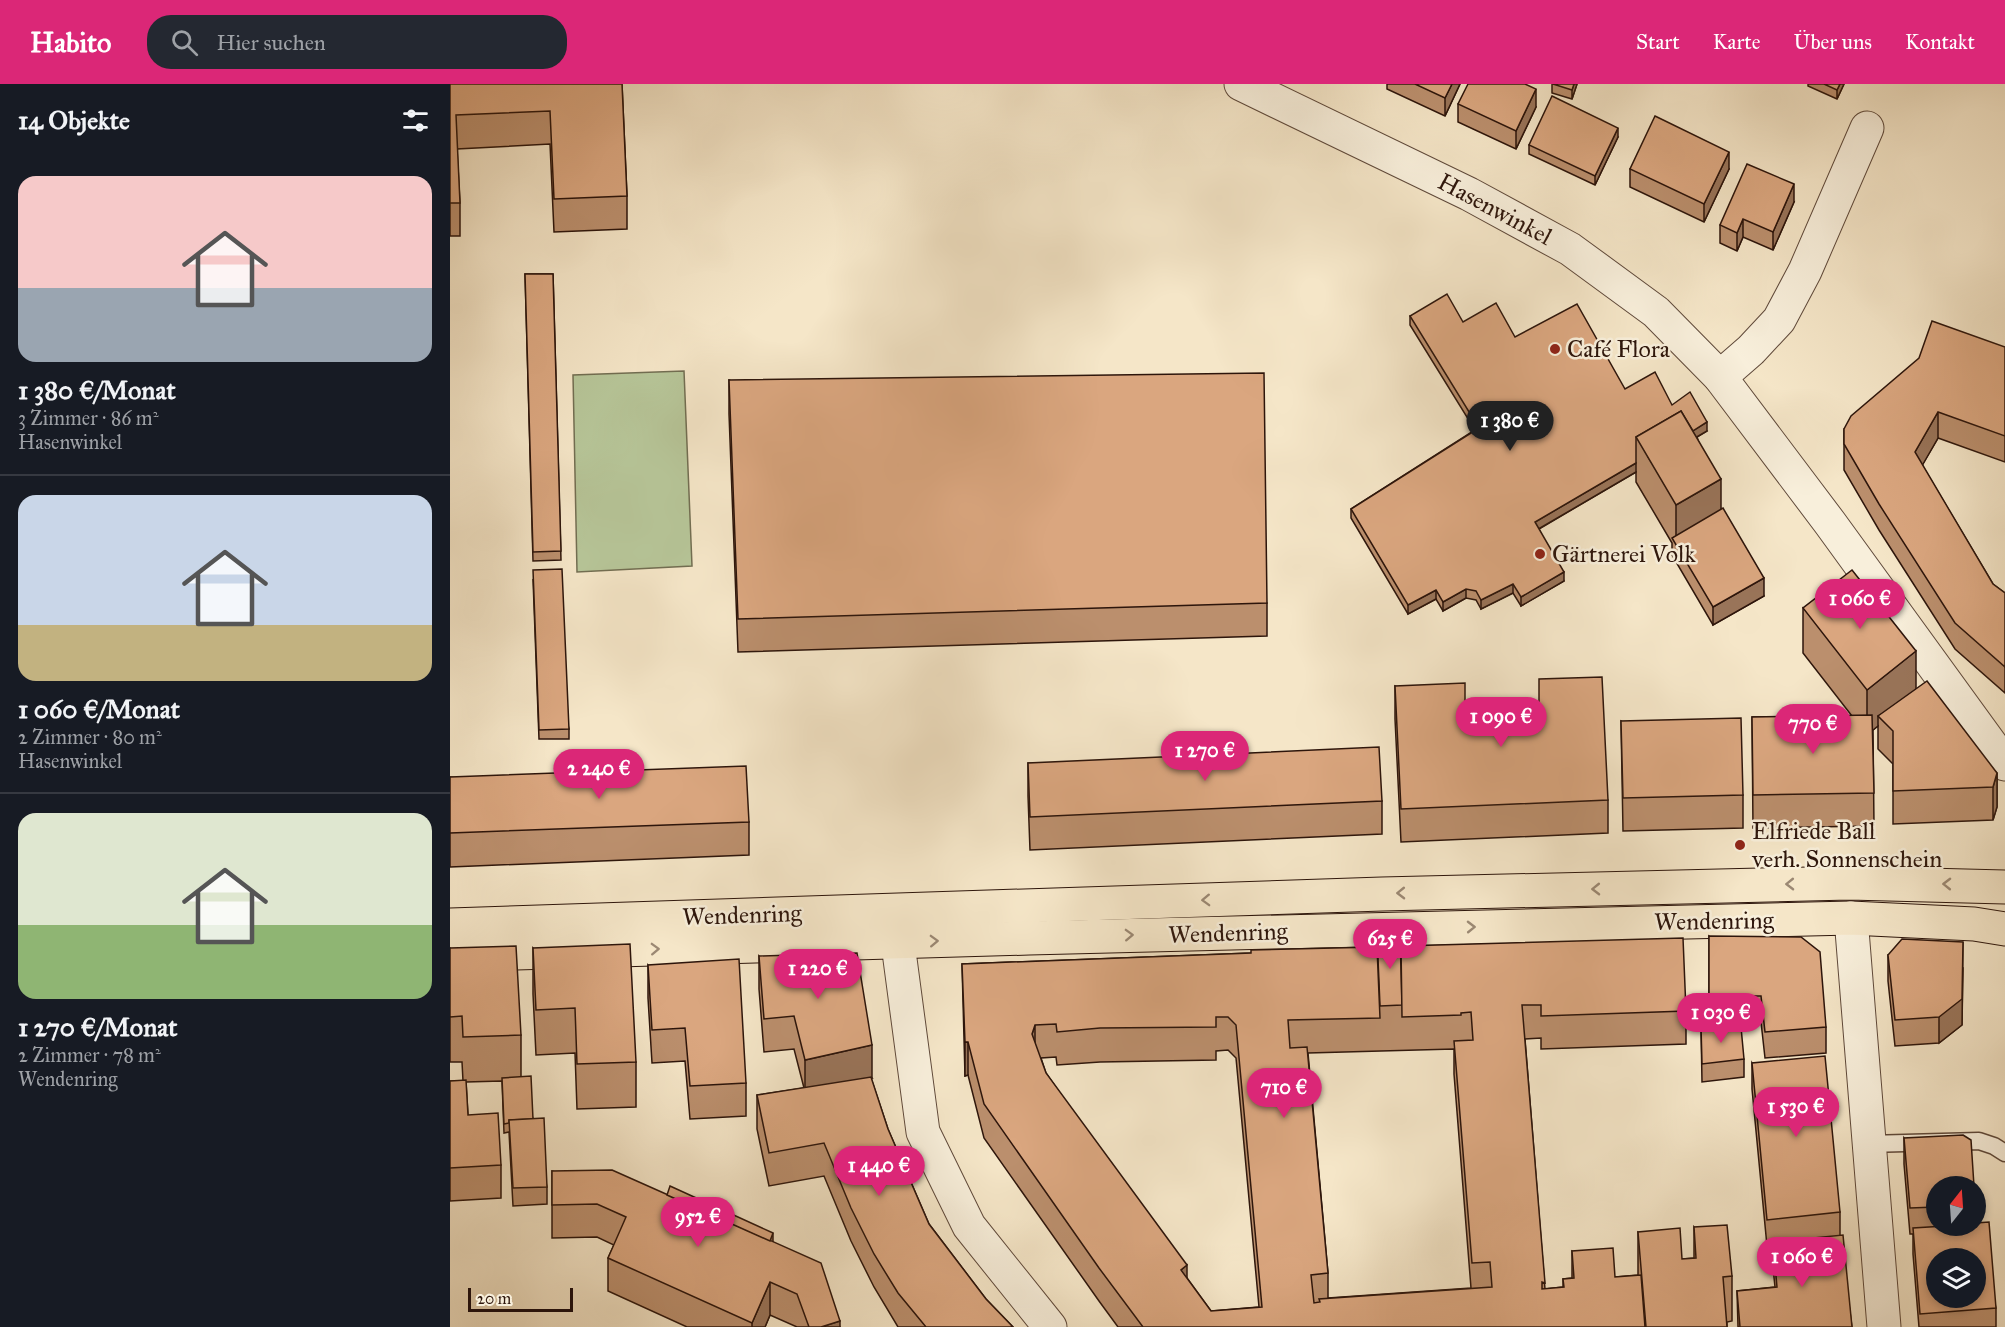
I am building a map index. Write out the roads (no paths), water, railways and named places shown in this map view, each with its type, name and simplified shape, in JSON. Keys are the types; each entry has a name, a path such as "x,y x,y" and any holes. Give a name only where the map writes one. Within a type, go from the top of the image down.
{"main road":[{"name":"Wendenring","path":"450,925 1382,894 1849,883 2005,886"},
{"name":"Wendenring","path":"450,955 1851,918 1974,924 2005,929"}],"street":[{"name":"Hasenwinkel","path":"1241,84 1469,194 1570,249 1656,312 1720,377 1836,531 2005,764"},
{"path":"1720,377 1751,350 1779,320 1805,271 1867,128"},
{"path":"894,910 923,1132 969,1226 1050,1327"},
{"path":"1851,918 1884,1327"}],"lane":[{"path":"1868,1144 1979,1141 2005,1153"}],"place":[{"name":"Café Flora","path":"1555,349"},
{"name":"Gärtnerei Volk","path":"1540,554"},
{"name":"Elfriede Ball verh. Sonnenschein","path":"1740,845"}]}
